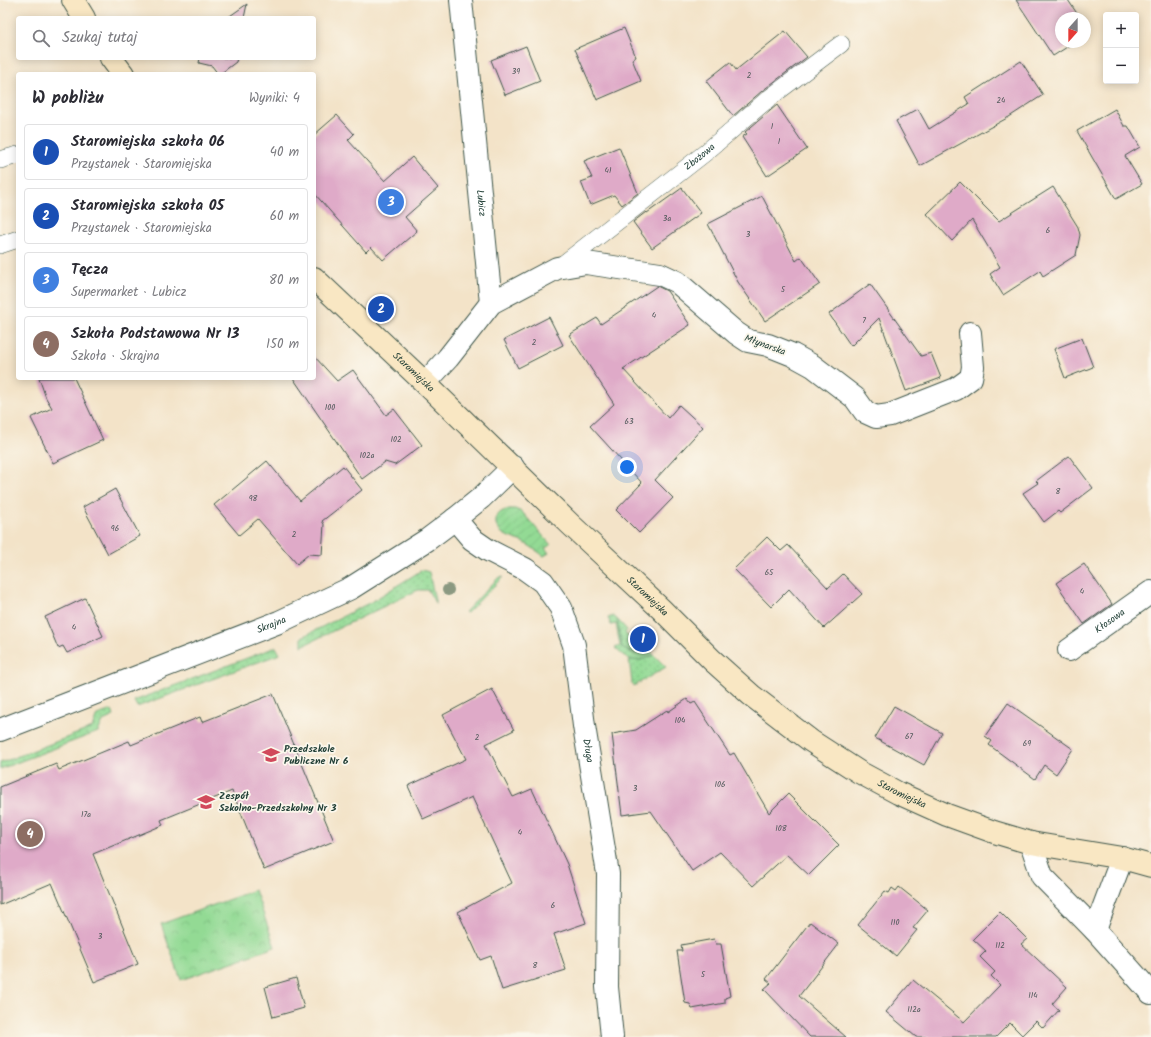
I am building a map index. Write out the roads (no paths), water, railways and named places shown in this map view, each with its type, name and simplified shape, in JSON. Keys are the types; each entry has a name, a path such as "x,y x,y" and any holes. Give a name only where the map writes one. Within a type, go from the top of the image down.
{"street":[{"path":"73,0 83,16"},
{"name":"Lubicz","path":"461,0 467,77 491,303"},
{"path":"112,60 122,72"},
{"name":"Młynarska","path":"491,303 557,268 586,263 660,274 677,282 736,333 748,340 781,350 813,366 855,398 865,412 876,417 890,415 956,389 971,378 973,367 970,333"},
{"name":"Staromiejska","path":"316,280 571,525 661,609 712,660 752,695 811,741 860,772 898,793 994,832 1031,843 1122,858 1151,866"},
{"path":"425,383 448,358 491,303"},
{"name":"Skrajna","path":"0,730 295,616 351,588 421,544 481,498 512,468"},
{"name":"Długa","path":"454,519 472,539 488,550 526,569 543,582 561,608 574,645 584,726 608,874 607,986 612,1037"},
{"name":"Kłosowa","path":"1069,650 1151,592"},
{"path":"1031,843 1042,876 1095,930 1151,993"},
{"path":"1095,930 1122,858"},
{"name":"Staromiejska","path":"1122,858 1151,858"}],"lane":[{"name":"Zbożowa","path":"557,268 705,153 768,99 841,44"},
{"path":"0,160 16,156"},
{"path":"0,245 16,240"}],"place":[{"name":"Tęcza","path":"391,202"},
{"name":"Staromiejska szkoła 05","path":"381,309"},
{"name":"Staromiejska szkoła 06","path":"643,639"},
{"name":"Przedszkole Publiczne Nr 6","path":"271,755"},
{"name":"Zespół Szkolno-Przedszkolny Nr 3","path":"206,802"},
{"name":"Szkoła Podstawowa Nr 13","path":"30,834"}]}
